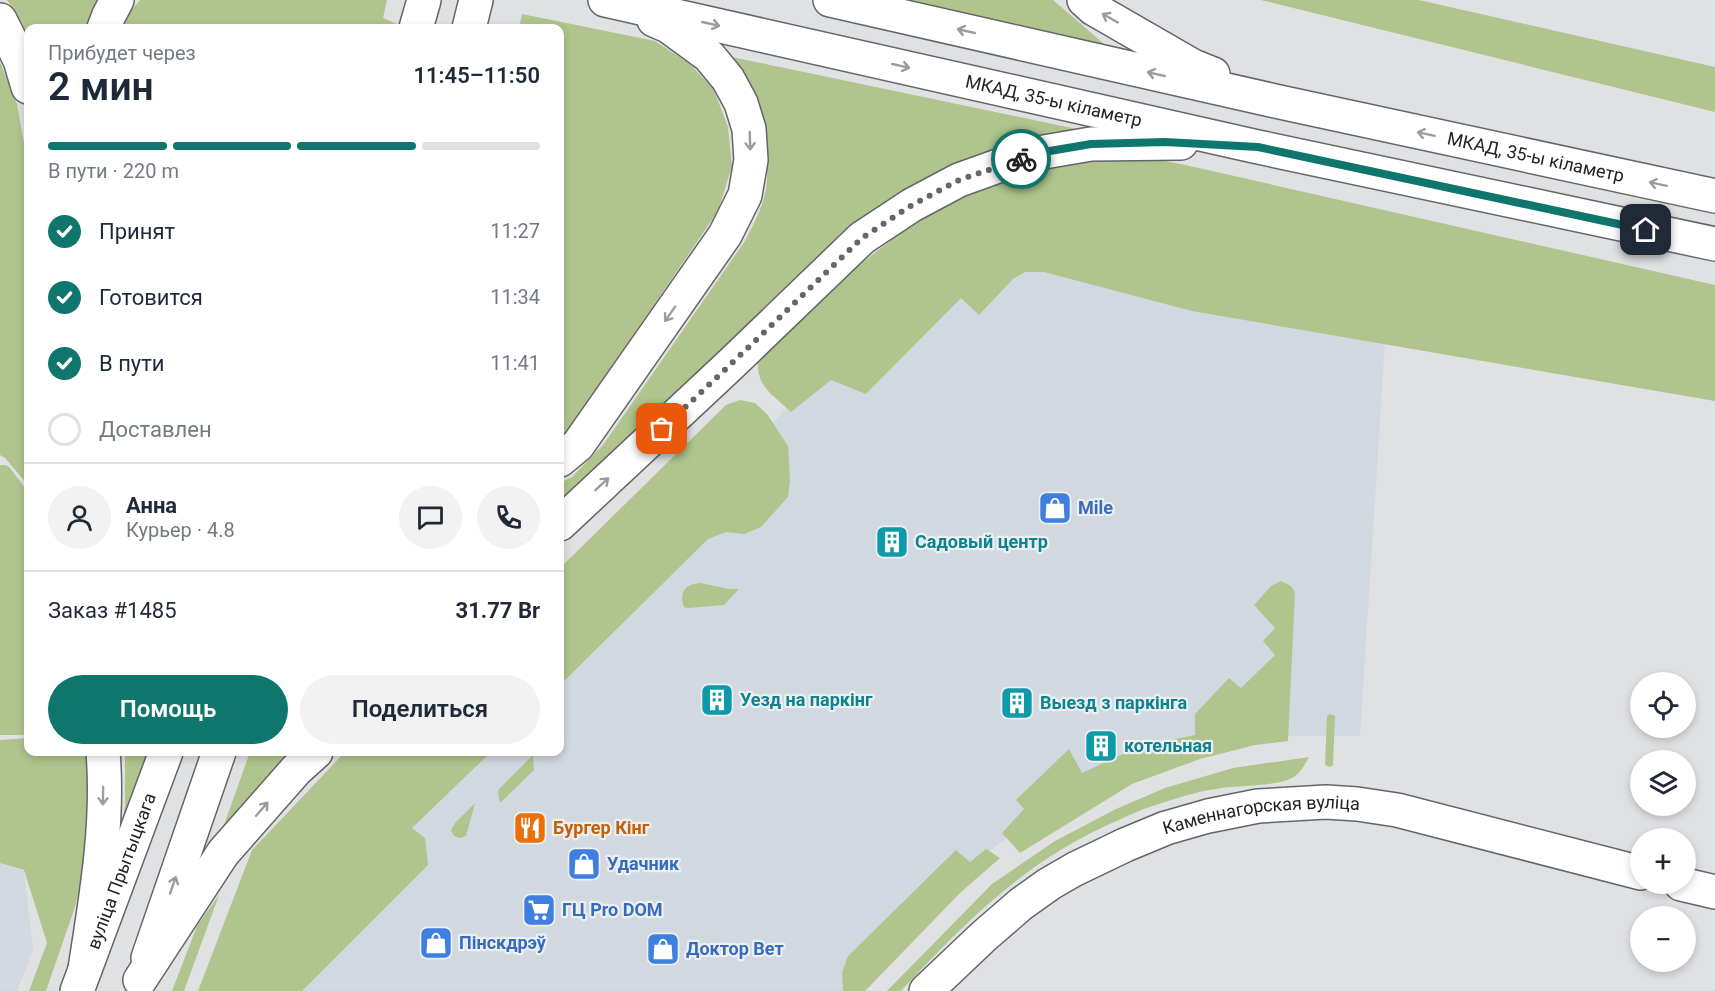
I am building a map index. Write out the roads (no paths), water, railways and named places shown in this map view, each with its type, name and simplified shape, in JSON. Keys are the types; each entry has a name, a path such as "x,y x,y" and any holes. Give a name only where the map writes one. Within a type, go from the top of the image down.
{"main road":[{"path":"106,24 117,0"},
{"path":"469,24 476,0"},
{"name":"МКАД, 35-ы кіламетр","path":"830,0 1275,101 1715,196"},
{"path":"1084,0 1094,9 1193,66 1275,101"},
{"path":"564,457 578,445 725,235 745,195 751,160 750,129 741,104 728,79 709,56 668,26 609,1"},
{"name":"МКАД, 35-ы кіламетр","path":"609,1 1258,147 1715,244"},
{"path":"0,20 20,60 24,74"},
{"path":"564,520 862,238 912,205 959,180 998,166 1044,152 1091,144 1165,142 1258,147"},
{"path":"81,980 96,900 102,841 103,756"},
{"name":"вуліца Прытыцкага","path":"81,980 165,756"},
{"path":"138,986 218,756"},
{"path":"138,986 223,853 296,770 312,756"},
{"name":"Каменнагорская вуліца","path":"926,991 1021,904 1048,884 1125,845 1166,828 1208,816 1258,806 1326,802 1397,810 1630,870"},
{"path":"1696,888 1715,892"}],"place":[{"name":"Mile","path":"1055,508"},
{"name":"Садовый центр","path":"892,542"},
{"name":"Уезд на паркінг","path":"717,700"},
{"name":"Выезд з паркінга","path":"1017,703"},
{"name":"котельная","path":"1101,746"},
{"name":"Бургер Кінг","path":"530,828"},
{"name":"Удачник","path":"584,864"},
{"name":"ГЦ Pro DOM","path":"539,910"},
{"name":"Пінскдрэў","path":"436,943"},
{"name":"Доктор Вет","path":"663,949"}]}
